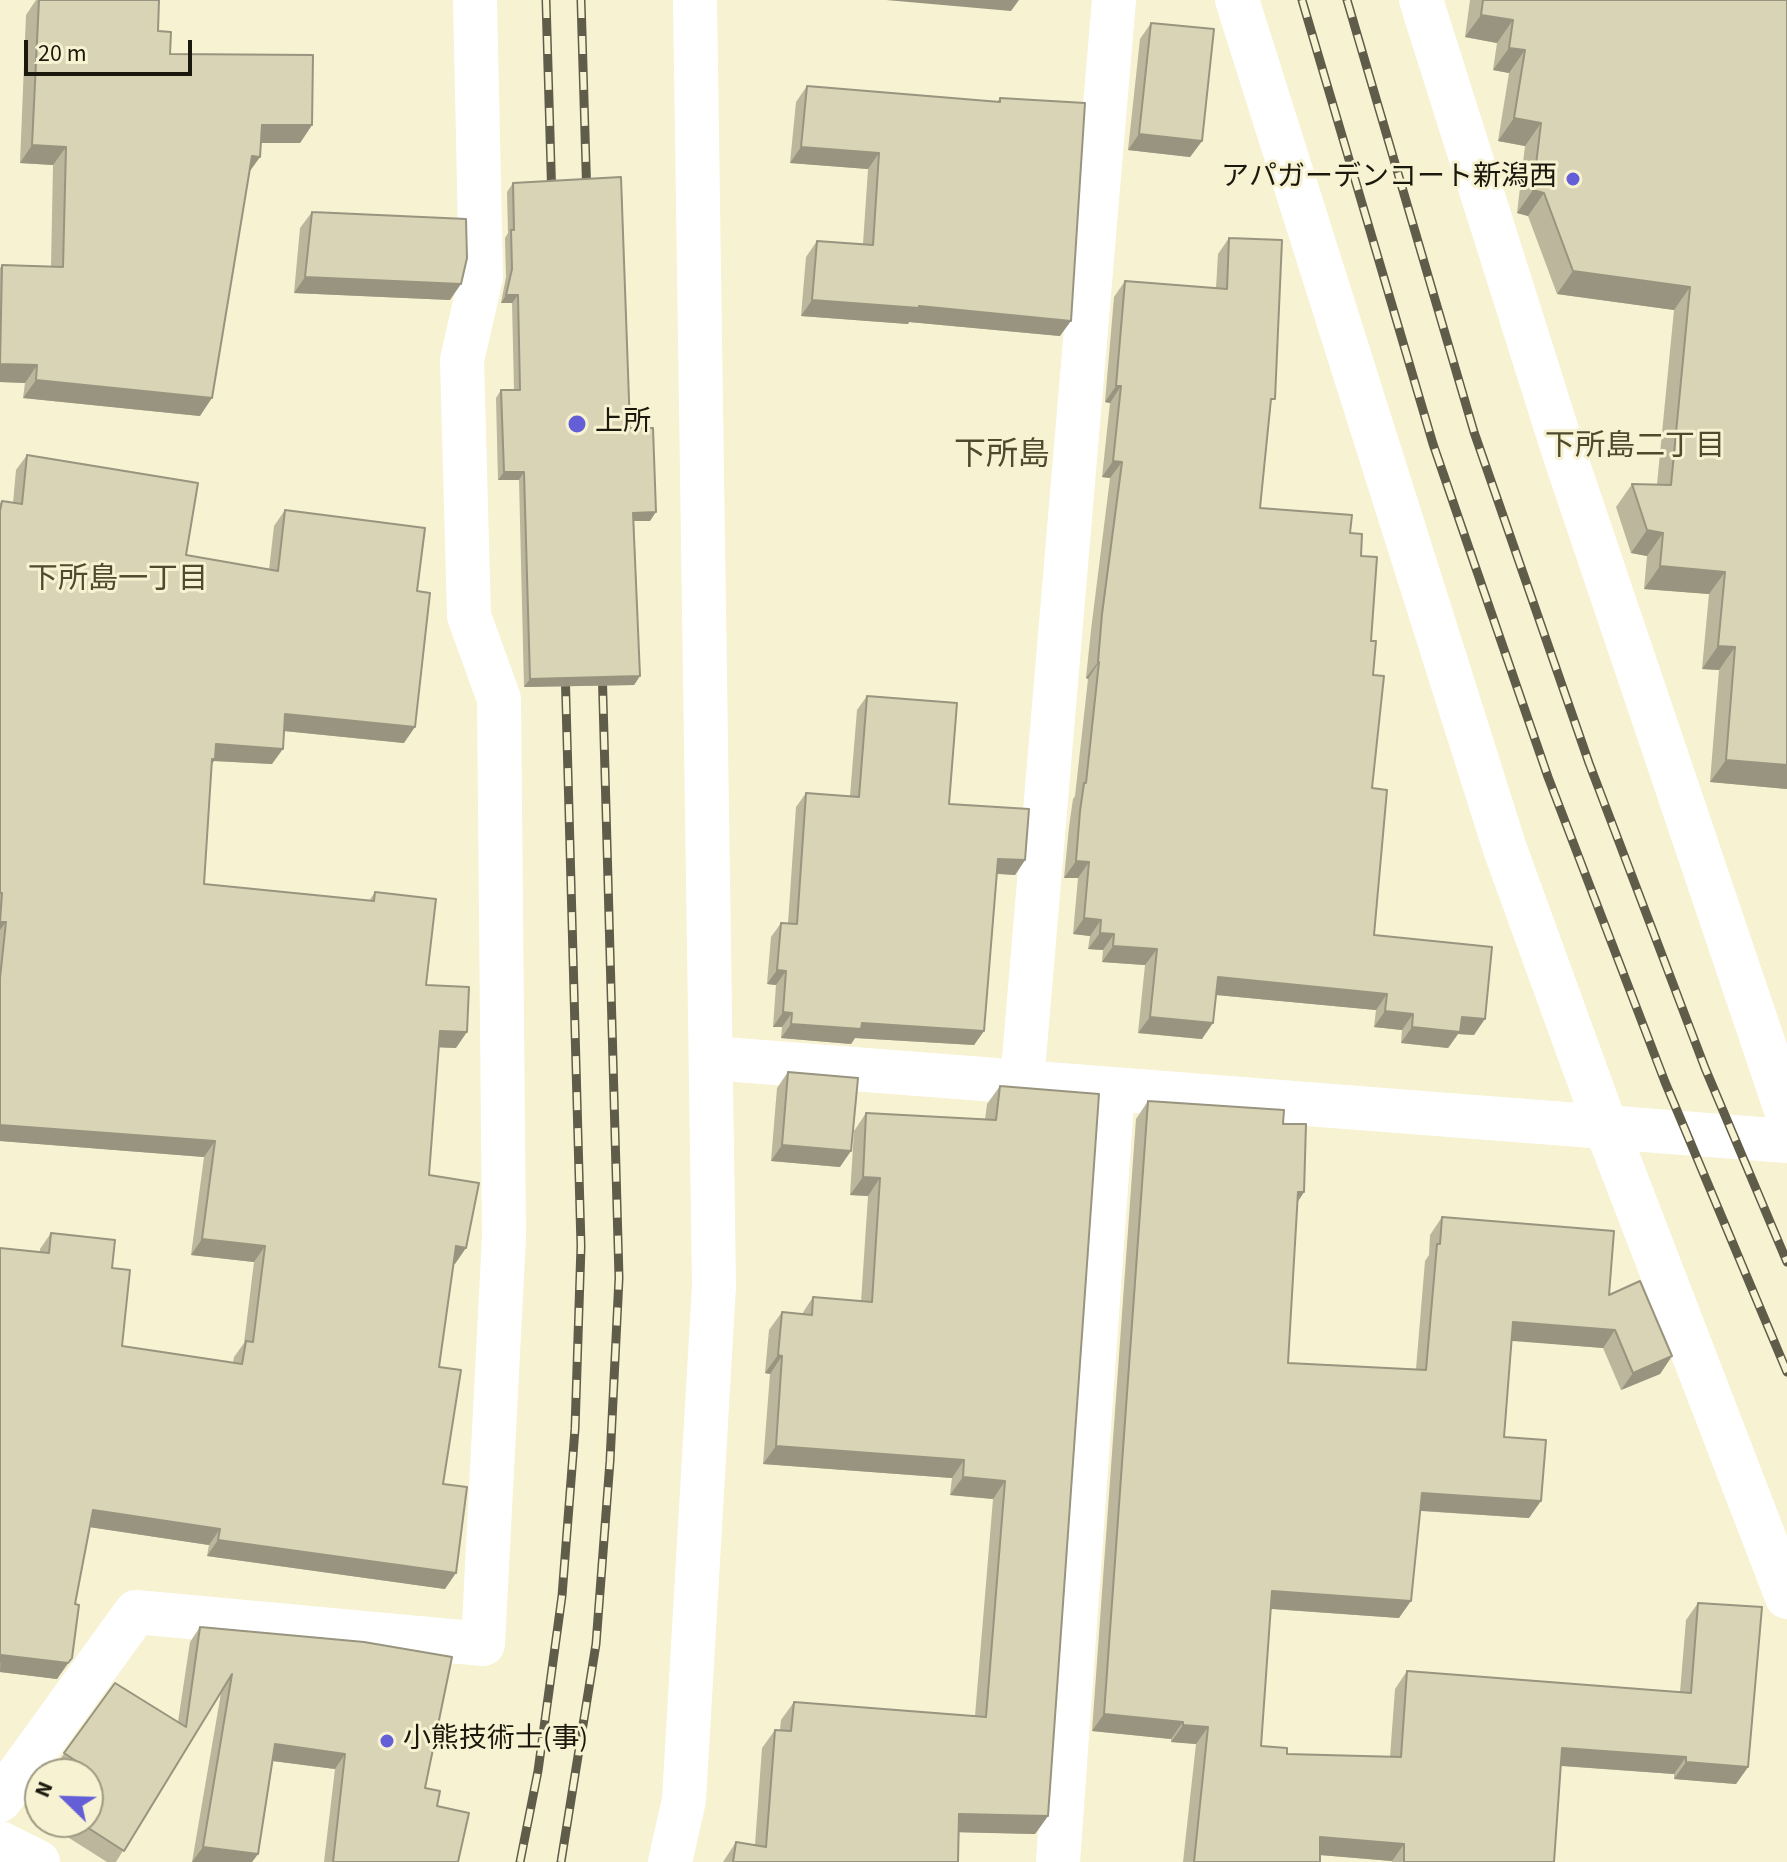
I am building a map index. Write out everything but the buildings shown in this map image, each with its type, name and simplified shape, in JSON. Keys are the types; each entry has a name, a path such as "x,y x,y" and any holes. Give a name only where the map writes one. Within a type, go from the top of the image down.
{"street":[{"path":"0,1800 136,1612 483,1644 504,1221 499,699 469,616 462,360 481,277 475,0"},
{"path":"670,1862 684,1800 714,1286 695,0"},
{"path":"1022,1082 1114,0"},
{"path":"1237,0 1505,849 1606,1127 1787,1597"},
{"path":"1421,0 1564,453 1787,1113"},
{"path":"711,1058 1787,1141"},
{"path":"1058,1862 1113,1089"},
{"path":"0,1843 38,1862"}],"railway":[{"path":"546,0 552,202"},
{"path":"581,0 587,200"},
{"path":"1302,0 1433,444 1548,777 1665,1082 1787,1372"},
{"path":"1347,0 1474,432 1589,763 1705,1068 1787,1262"},
{"path":"561,1862 596,1644 610,1461 619,1278 602,664"},
{"path":"520,1862 538,1771 562,1596 575,1429 581,1246 565,666"}],"place":[{"name":"アパガーデンコート新潟西","path":"1573,179"},
{"name":"上所","path":"577,424"},
{"name":"小熊技術士(事)","path":"387,1741"}],"district":[{"name":"下所島二丁目","path":"1635,448"},
{"name":"下所島","path":"1002,457"},
{"name":"下所島一丁目","path":"118,581"}]}
